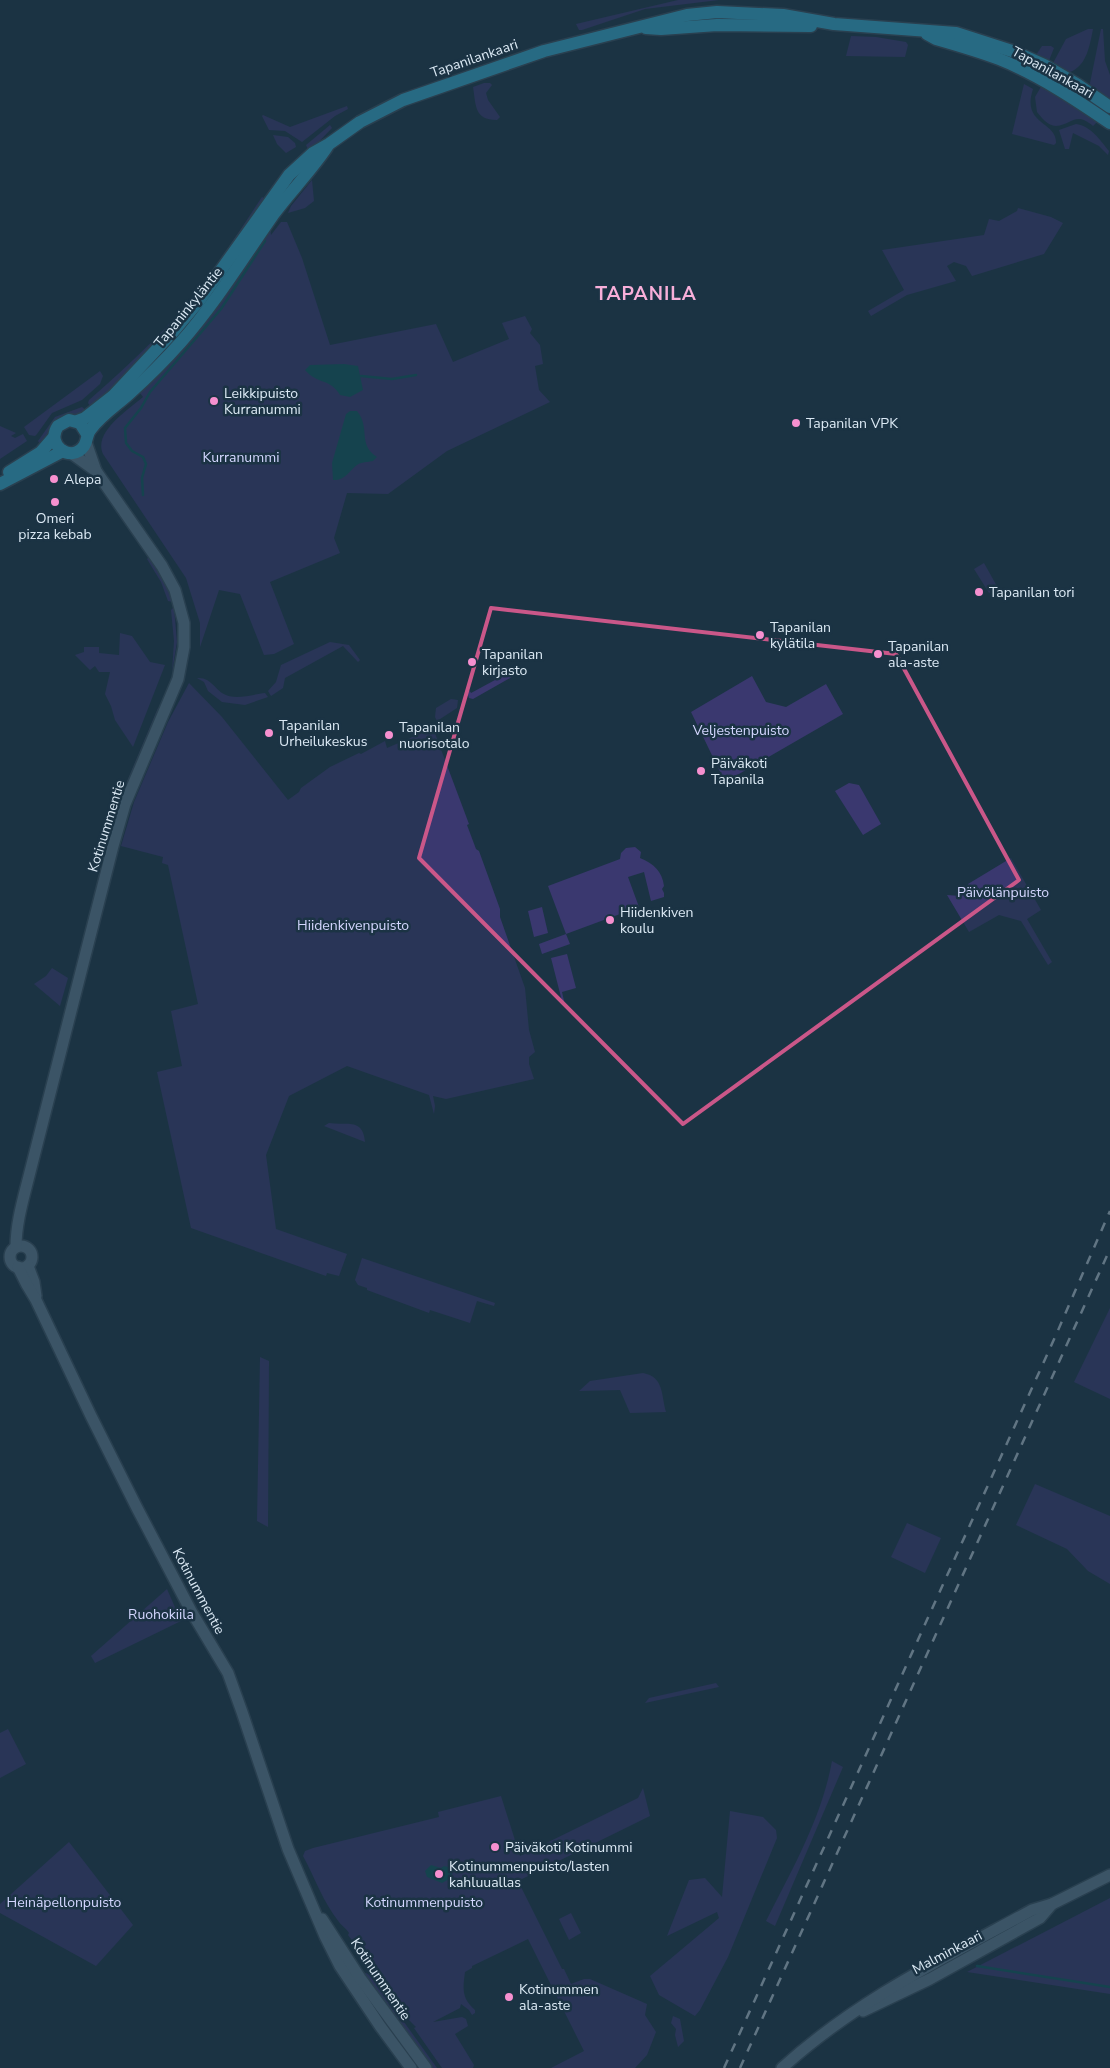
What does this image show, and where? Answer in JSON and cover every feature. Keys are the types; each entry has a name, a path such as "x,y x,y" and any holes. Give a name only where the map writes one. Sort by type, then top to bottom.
{"main road":[{"name":"Tapanilankaari","path":"293,180 319,159 329,144 379,111 415,95 544,50 640,27 661,29 717,25 800,26 834,24 956,33 1015,52 1078,85 1110,107"},
{"name":"Tapanilankaari","path":"923,32 936,39 1000,59 1072,97 1110,123"},
{"name":"Tapaninkyläntie","path":"77,421 93,412 112,396 173,332 293,180"},
{"name":"Tapaninkyläntie","path":"86,438 99,420 130,393 181,341 234,274 293,180"},
{"path":"0,479 41,452 54,437 56,429 61,423 69,420 77,421 85,428 86,438 78,451 67,452 0,484"},
{"path":"54,437 56,444 67,452"},
{"name":"Kotinummentie","path":"20,1247 21,1213 29,1176 115,838 125,804 178,679 184,647 182,614 169,578 96,471 86,438"},
{"name":"Kotinummentie","path":"67,452 96,471"},
{"path":"20,1247 29,1249 32,1256 30,1263 23,1266 12,1263 10,1257 20,1247"},
{"name":"Kotinummentie","path":"23,1266 36,1300 137,1508 192,1611 228,1673 279,1826 340,1966 380,2026 412,2068"},
{"name":"Malminkaari","path":"782,2068 802,2050 861,2006 900,1981 1032,1910 1052,1904 1110,1875"},
{"name":"Kotinummentie","path":"312,1905 332,1932 360,1978 426,2068"}],"highlighted area":[{"path":"491,608 896,654 1019,880 683,1124 419,858"}],"green space":[{"path":"678,0 719,0 645,9 582,30 579,30 576,24"},
{"path":"1088,29 1093,29 1091,41 1084,60 1076,69 1070,72 1052,65 1066,39"},
{"path":"1101,29 1103,29 1105,61 1110,75 1110,103 1091,87 1090,83"},
{"path":"851,36 876,37 906,42 908,45 905,57 846,56"},
{"path":"1042,46 1054,48 1048,63 1036,55"},
{"path":"484,83 492,85 486,93 488,100 500,117 497,120 484,117 480,114 476,105 473,87"},
{"path":"1024,84 1033,89 1032,110 1035,116 1055,136 1056,143 1054,145 1012,134"},
{"path":"1042,85 1071,102 1097,122 1093,126 1078,119 1056,126 1048,123 1037,112 1035,97"},
{"path":"347,106 348,109 335,116 302,142 285,131 269,130 262,116 290,127"},
{"path":"1076,124 1095,134 1109,151 1108,155 1099,146 1073,133 1069,149 1065,149 1059,130"},
{"path":"330,125 332,128 309,152 306,145"},
{"path":"273,135 288,137 295,143 296,147 286,153 277,144"},
{"path":"312,180 314,201 305,208 288,213 291,206"},
{"path":"262,197 267,200 174,327 93,410 88,403 89,400 140,353 187,304 217,265"},
{"path":"1018,208 1051,217 1063,223 1044,254 972,276 966,266 954,262 947,266 956,281 907,295 871,316 868,311 904,290 882,250 984,235 989,219 999,221 1017,211"},
{"name":"Kurranummi","path":"281,222 287,222 302,258 330,345 436,324 453,362 509,339 502,323 525,316 532,329 530,333 540,345 543,364 535,366 539,390 550,402 447,451 388,494 347,493 334,538 340,553 270,582 294,644 274,654 264,655 240,594 219,590 200,647 200,623 186,578 103,454 101,446 107,430 121,415 143,397 140,393 179,350 270,226 271,235"},
{"path":"100,371 103,376 100,384 82,400 52,413 35,436 29,435 24,427"},
{"path":"82,407 89,413 50,431 42,447 38,441 55,417"},
{"path":"0,426 16,433 11,436 15,438 23,434 27,441 0,459"},
{"path":"149,557 167,587 173,602 168,601 161,582 147,559"},
{"path":"984,563 998,588 989,593 974,569"},
{"path":"174,607 177,642 172,672 174,641 171,610"},
{"path":"120,633 132,636 150,662 165,665 133,747 115,720 105,694 110,672 99,672 95,666 90,670 75,655 84,652 84,647 99,647 99,653 119,655"},
{"path":"330,642 349,645 360,660 358,662 343,646 285,678 283,688 271,696 268,691 276,682 281,665"},
{"path":"506,666 509,672 513,670 519,673 473,699 469,698 467,691 469,690 471,693 495,680 492,674"},
{"name":"Veljestenpuisto","path":"752,676 766,702 786,707 826,684 843,714 725,782 691,712"},
{"path":"197,678 210,682 226,695 240,697 265,693 268,697 245,705 222,702 208,691 204,682"},
{"name":"Hiidenkivenpuisto","path":"189,683 222,717 288,800 330,767 385,741 387,748 433,728 469,824 467,825 476,849 479,851 500,909 500,917 525,988 529,1030 535,1052 529,1057 529,1064 534,1079 446,1099 433,1096 434,1114 429,1095 347,1066 289,1096 266,1155 276,1229 347,1254 339,1276 327,1273 326,1276 191,1228 157,1072 182,1066 171,1011 198,1004 168,865 162,863 163,857 121,846 134,802 168,722"},
{"path":"451,699 458,700 457,708 437,721 435,717 436,708"},
{"path":"158,708 160,708 123,797 121,796"},
{"path":"849,783 859,785 881,824 863,835 835,791"},
{"path":"635,847 641,852 640,858 659,872 664,886 662,889 664,897 651,901 644,872 628,877 639,907 566,934 548,886 620,859 621,853 626,848"},
{"name":"Päivölänpuisto","path":"1011,858 1041,910 1027,919 1052,962 1048,965 1021,921 999,915 969,932 947,895 960,896 967,892 968,884"},
{"path":"542,907 548,933 534,937 528,911"},
{"path":"566,934 570,944 542,954 539,944"},
{"path":"567,954 576,988 562,992 565,1005 563,1005 551,958"},
{"path":"52,968 68,978 60,1006 34,984 46,976"},
{"path":"329,1123 353,1124 357,1126 364,1134 365,1142 324,1126"},
{"path":"362,1258 495,1303 494,1306 477,1301 470,1323 430,1310 429,1313 358,1285 355,1280"},
{"path":"1110,1308 1110,1399 1074,1382"},
{"path":"260,1357 269,1361 268,1527 257,1521"},
{"path":"643,1373 655,1378 658,1382 666,1412 630,1413 620,1390 579,1391 590,1381"},
{"path":"1035,1484 1110,1516 1110,1584 1088,1571 1067,1549 1016,1525"},
{"path":"907,1523 941,1538 925,1573 891,1557"},
{"name":"Ruohokiila","path":"167,1589 181,1621 95,1663 91,1656"},
{"path":"716,1683 719,1687 645,1703 649,1698"},
{"path":"8,1729 26,1764 0,1778 0,1733"},
{"path":"832,1761 843,1767 775,1926 766,1921 814,1823"},
{"name":"Kotinummenpuisto","path":"643,1788 650,1816 518,1881 571,1984 584,1979 590,1979 647,2004 645,2015 656,2032 647,2055 635,2068 551,2068 584,2051 528,1939 472,1966 472,1968 465,1972 464,1993 475,2013 472,2015 461,2004 460,2008 433,2022 462,2017 466,2019 468,2026 455,2034 474,2065 473,2068 442,2068 414,2028 416,2027 406,2017 374,1972 374,1969 348,1935 348,1931 333,1914 303,1856 305,1851 313,1848 439,1817 438,1812 501,1796 520,1856 638,1798"},
{"path":"730,1811 763,1817 776,1830 777,1838 728,1957 695,2016 659,1995 650,1976 719,1918 717,1912 667,1936 689,1880 705,1878 722,1897"},
{"name":"Heinäpellonpuisto","path":"69,1842 133,1925 96,1966 0,1913 0,1904"},
{"path":"1110,1898 1110,1994 967,1972"},
{"path":"571,1913 581,1933 569,1940 559,1919"},
{"path":"366,1973 371,1976 437,2068 430,2068 362,1975"},
{"path":"673,2016 680,2019 684,2041 678,2047 675,2035 676,2029 671,2023"}],"shaded area":[{"path":"344,364 358,366 363,390 350,397 340,395 332,386 315,378 305,370 310,365"},
{"path":"350,411 357,411 361,417 367,447 377,457 373,461 354,467 341,479 333,480 332,463 346,414"},
{"name":"Kotinummenpuisto/lasten kahluuallas","path":"431,1865 441,1868 444,1866 448,1867 452,1873 451,1878 442,1883 427,1877 425,1871"}],"waterway":[{"path":"143,495 142,478 146,464 143,457 132,451 126,443 125,428 141,408 150,392 221,309 265,241"},
{"path":"361,376 392,379 416,375"},
{"path":"977,1966 1110,1987"}],"railway":[{"path":"724,2068 1056,1335 1110,1211"},
{"path":"740,2068 1110,1249"}],"place":[{"name":"Leikkipuisto Kurranummi","path":"214,401"},
{"name":"Tapanilan VPK","path":"796,423"},
{"name":"Alepa","path":"54,479"},
{"name":"Omeri pizza kebab","path":"55,502"},
{"name":"Tapanilan tori","path":"979,592"},
{"name":"Tapanilan kylätila","path":"760,635"},
{"name":"Tapanilan ala-aste","path":"878,654"},
{"name":"Tapanilan kirjasto","path":"472,662"},
{"name":"Tapanilan Urheilukeskus","path":"269,733"},
{"name":"Tapanilan nuorisotalo","path":"389,735"},
{"name":"Päiväkoti Tapanila","path":"701,771"},
{"name":"Hiidenkiven koulu","path":"610,920"},
{"name":"Päiväkoti Kotinummi","path":"495,1847"},
{"name":"Kotinummenpuisto/lasten kahluuallas","path":"439,1874"},
{"name":"Kotinummen ala-aste","path":"509,1997"}],"district":[{"name":"TAPANILA","path":"646,293"}]}
